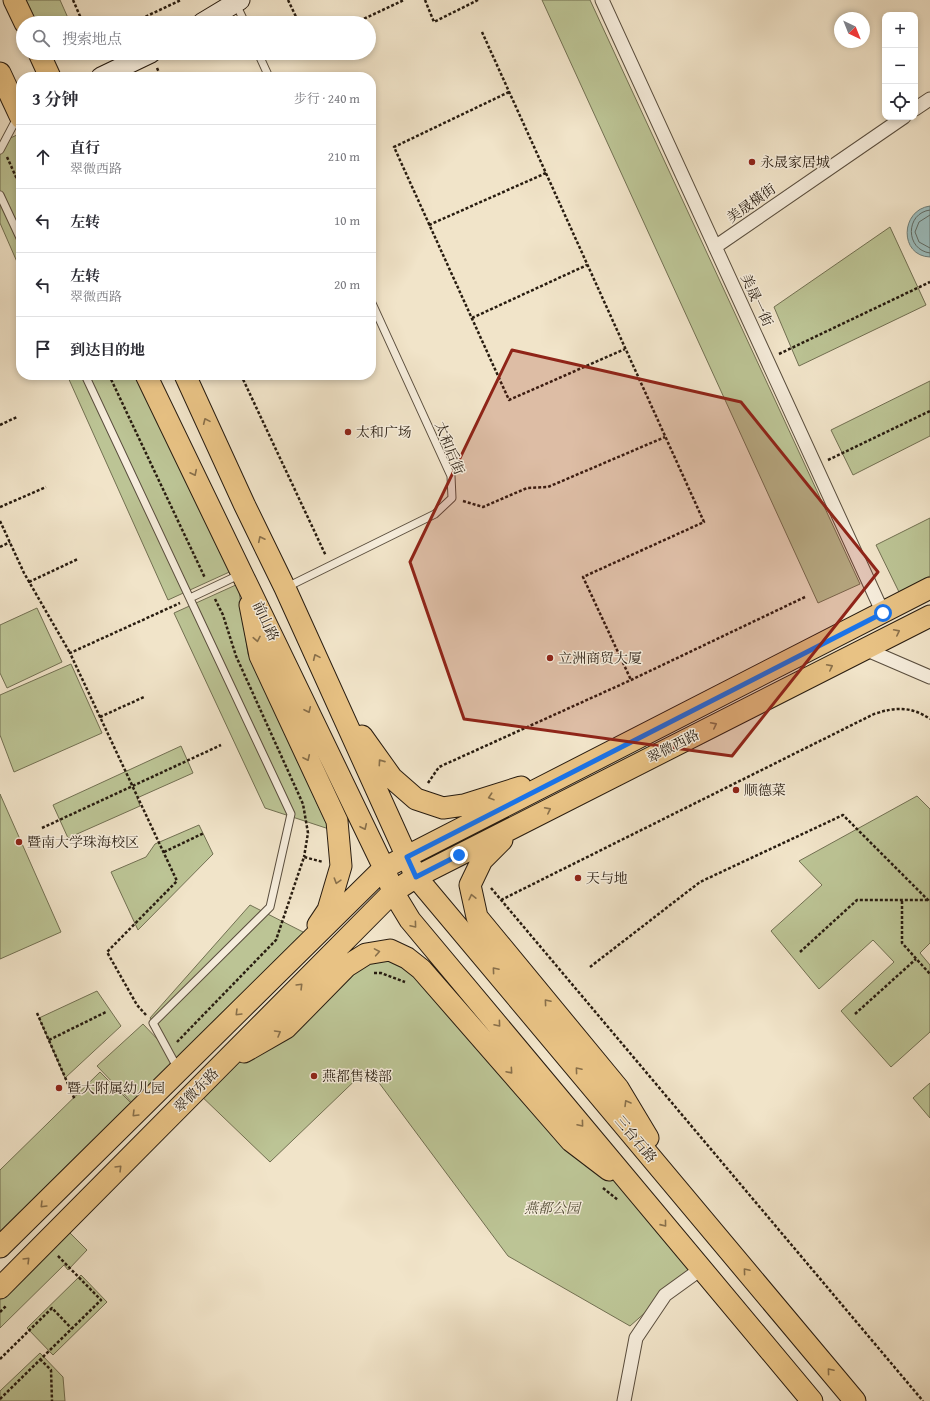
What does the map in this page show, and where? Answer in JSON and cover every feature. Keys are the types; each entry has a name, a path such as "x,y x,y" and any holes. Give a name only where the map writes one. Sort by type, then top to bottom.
{"main road":[{"path":"14,0 22,16"},
{"path":"42,60 48,72"},
{"path":"0,74 16,108"},
{"name":"前山路","path":"148,380 243,573 384,868 393,892"},
{"path":"187,380 245,506 285,588 407,857"},
{"path":"243,573 260,656 337,821 341,866 328,910 306,946"},
{"name":"翠微西路","path":"384,868 930,588"},
{"name":"翠微西路","path":"416,877 930,616"},
{"path":"332,693 392,778 416,799 443,808 464,805 582,767"},
{"path":"514,828 482,860 470,886 477,917 618,1088 684,1197"},
{"name":"三台石路","path":"407,857 416,877 855,1401"},
{"name":"翠微东路","path":"0,1247 384,868"},
{"name":"翠微东路","path":"5,1295 220,1066 393,892 416,877"},
{"path":"393,892 410,920 639,1192 701,1269 812,1401"},
{"path":"220,1066 286,1028 347,966 366,954 390,950 407,958 421,969 571,1142 639,1192"}],"street":[{"name":"美晟一街","path":"602,0 883,613"},
{"path":"213,16 237,1"},
{"path":"111,72 136,60"},
{"path":"918,107 930,99"},
{"name":"美晟橫街","path":"715,247 900,120"},
{"path":"865,649 930,677"},
{"path":"624,1401 636,1338 665,1295 701,1269"}],"lane":[{"path":"237,1 242,16"},
{"path":"261,60 267,72"},
{"path":"1,149 16,123"},
{"path":"0,195 16,229"},
{"name":"太和后街","path":"285,588 435,514 452,498 450,476 376,312"},
{"path":"87,380 291,814 270,907 153,1023 179,1071"},
{"path":"190,598 243,573"}],"path":[{"path":"73,0 81,16"},
{"path":"147,16 181,0"},
{"path":"288,0 296,16"},
{"path":"370,16 404,0"},
{"path":"425,0 434,22 478,0"},
{"path":"482,32 704,522 584,577 631,680"},
{"path":"509,92 394,147 429,225 509,400 626,349"},
{"path":"1,149 16,178"},
{"path":"429,225 546,173"},
{"path":"472,318 587,265"},
{"path":"767,360 930,282"},
{"path":"111,380 223,615 236,656 303,804 308,833 304,857 276,940 168,1051"},
{"path":"243,380 331,566"},
{"path":"816,466 930,411"},
{"path":"0,425 17,417"},
{"path":"452,498 483,507 528,488 548,487 665,436"},
{"path":"0,507 46,487"},
{"path":"0,521 29,582 70,653 177,881 107,952 137,1005 153,1023"},
{"path":"0,547 10,542"},
{"path":"29,582 78,559"},
{"path":"416,799 439,767 631,680 805,597"},
{"path":"70,653 190,598"},
{"path":"100,717 144,697"},
{"path":"501,900 874,714 889,709 906,708 920,712 930,719"},
{"path":"42,828 221,745"},
{"path":"590,968 700,882 843,814 929,900"},
{"path":"164,852 204,833"},
{"path":"304,857 341,866"},
{"path":"470,886 490,886 924,1401"},
{"path":"800,952 857,900 929,900"},
{"path":"902,901 902,943 930,974"},
{"path":"855,1014 916,959"},
{"path":"367,974 380,973 407,983"},
{"path":"49,1040 106,1012"},
{"path":"37,1013 75,1100"},
{"path":"602,1187 619,1201"},
{"path":"52,1260 62,1250"},
{"path":"0,1399 101,1300 57,1255"},
{"path":"0,1312 5,1295"},
{"path":"0,1359 52,1308 72,1329"},
{"path":"40,1359 51,1370 52,1401"}],"highlighted area":[{"path":"512,350 741,402 878,572 732,756 464,719 410,562"}],"green space":[{"path":"26,0 60,0 67,16 34,16"},
{"path":"542,0 590,0 860,584 818,603"},
{"path":"16,135 16,260 0,223 0,143"},
{"path":"890,227 926,305 799,366 774,307"},
{"path":"69,380 143,380 236,569 168,600"},
{"path":"930,381 930,436 853,475 831,430"},
{"path":"930,518 930,576 899,592 876,545"},
{"path":"238,584 248,654 329,829 265,808 174,613"},
{"path":"37,608 62,662 7,688 0,673 0,625"},
{"path":"71,664 102,733 14,772 0,735 0,695"},
{"path":"181,746 193,773 137,798 140,806 68,838 53,805"},
{"name":"暨南大学珠海校区","path":"0,794 61,932 0,959"},
{"path":"917,796 930,809 930,943 920,953 930,965 930,1032 891,1067 841,1011 894,962 873,940 819,989 771,931 822,885 799,861"},
{"path":"199,825 213,854 138,930 111,872 146,857 155,844"},
{"path":"250,905 307,934 139,1110 97,1066 143,1024 179,1062 150,1018"},
{"name":"燕都公园","path":"390,950 639,1193 701,1269 665,1295 630,1326 508,1256 368,1068 270,1162 196,1091 347,966"},
{"path":"97,991 121,1026 65,1078 39,1018"},
{"path":"100,1072 132,1104 0,1235 0,1170"},
{"path":"930,1083 930,1118 913,1098"},
{"path":"65,1228 87,1250 68,1270 64,1265 0,1328 0,1293"},
{"path":"81,1275 107,1302 53,1355 27,1328"},
{"path":"40,1353 63,1377 65,1401 0,1401 0,1391"}],"water":[{"path":"930,206 930,257 920,255 913,249 908,241 907,233 913,216 920,209"}],"place":[{"name":"永晟家居城","path":"752,162"},
{"name":"太和广场","path":"348,432"},
{"name":"立洲商贸大厦","path":"550,658"},
{"name":"顺德菜","path":"736,790"},
{"name":"暨南大学珠海校区","path":"19,842"},
{"name":"天与地","path":"578,878"},
{"name":"燕都售楼部","path":"314,1076"},
{"name":"暨大附属幼儿园","path":"59,1088"}],"route":[{"path":"459,855 416,877 407,857 883,613"}]}
